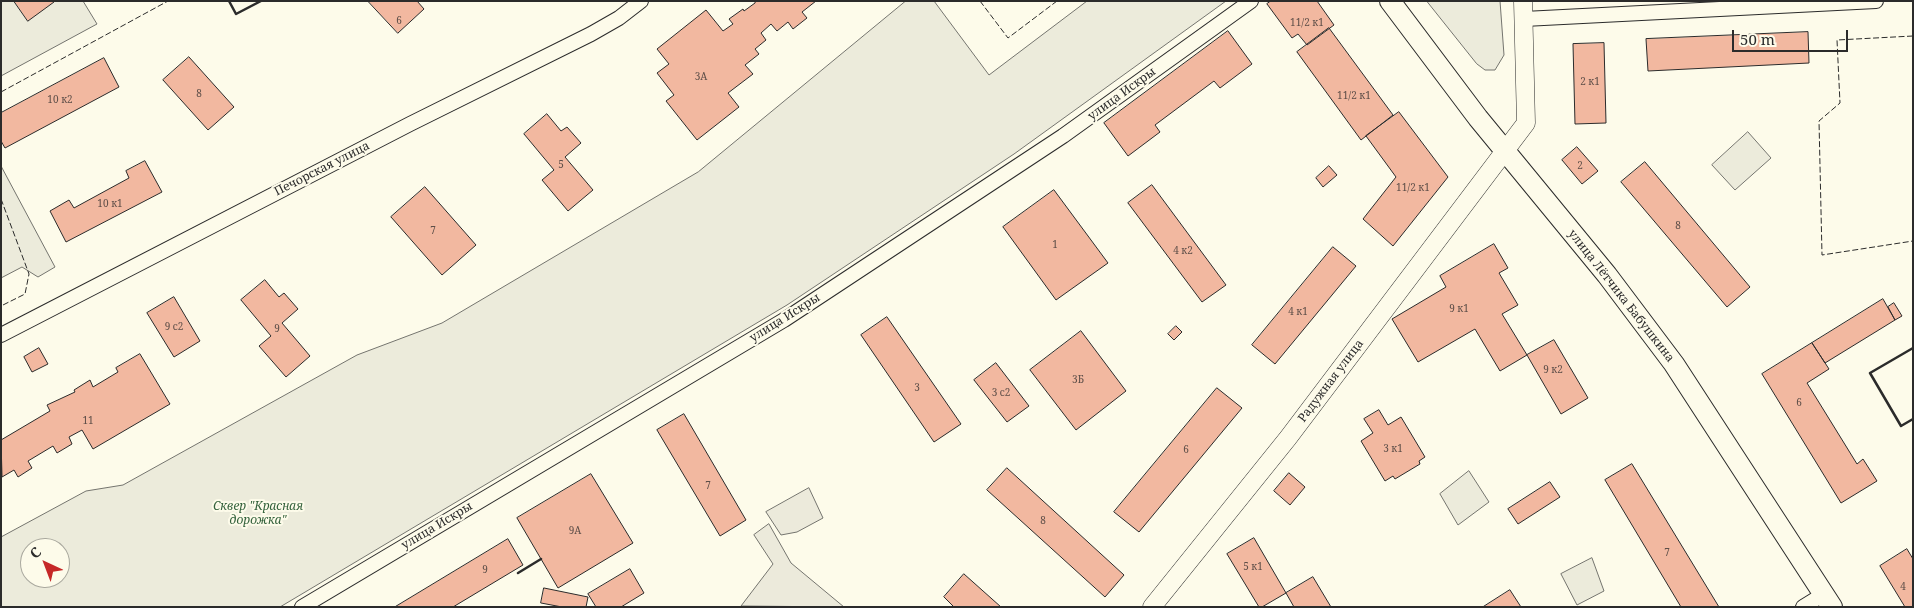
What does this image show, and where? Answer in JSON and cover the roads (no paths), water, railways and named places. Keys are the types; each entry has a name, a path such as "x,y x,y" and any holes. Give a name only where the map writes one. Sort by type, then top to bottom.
{"main road":[{"name":"улица Лётчика Бабушкина","path":"1390,1 1505,152 1607,275 1674,364 1828,600"}],"street":[{"name":"Печорская улица","path":"1,335 410,124 591,34 619,18 641,1"},
{"name":"улица Искры","path":"302,607 784,320 1063,136 1251,1"},
{"name":"Радужная улица","path":"1152,607 1288,438 1526,123 1523,1"},
{"path":"1524,19 1876,1"},
{"path":"1803,607 1828,600"}],"park label":[{"name":"Сквер \"Красная дорожка\"","path":"258,514"}]}
